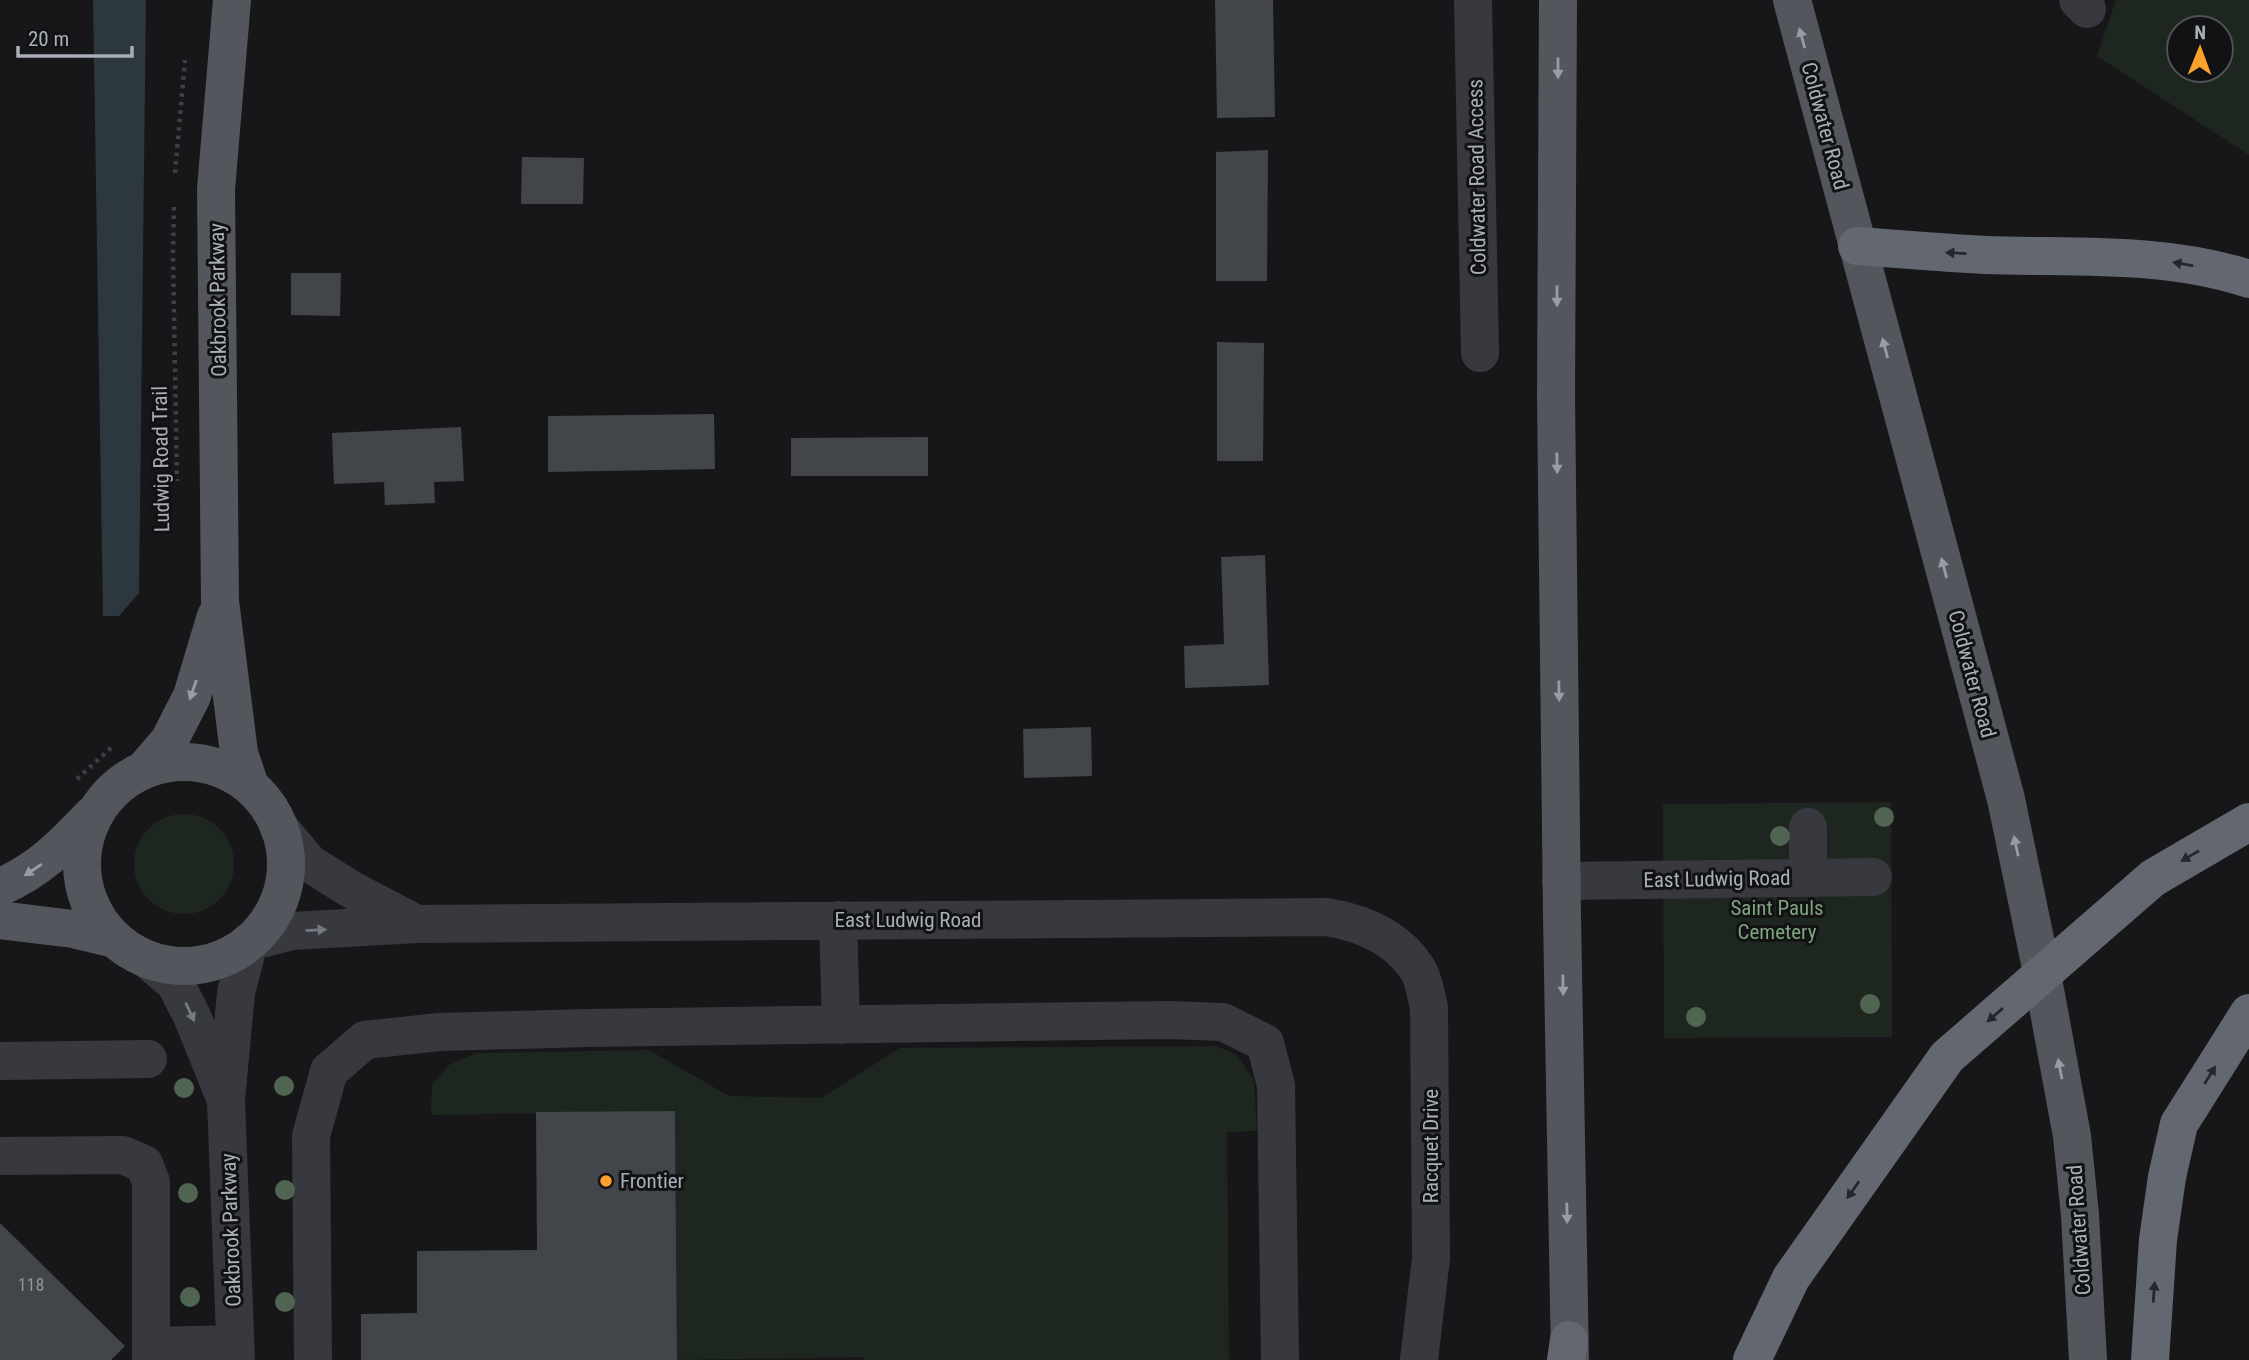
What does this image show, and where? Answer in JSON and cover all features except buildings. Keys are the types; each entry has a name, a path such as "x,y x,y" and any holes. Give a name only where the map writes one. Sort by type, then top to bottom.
{"highway":[{"path":"1857,246 1984,255 2161,260 2249,279"},
{"path":"1752,1360 1791,1278 1947,1056 2153,878 2249,822"},
{"path":"2150,1360 2158,1240 2167,1177 2179,1124 2249,1013"}],"main road":[{"name":"Oakbrook Parkway","path":"232,0 216,189 220,601 239,753 250,786"},
{"path":"1558,0 1556,395 1568,1353"},
{"name":"Coldwater Road","path":"1792,0 2006,799 2072,1136 2080,1215 2088,1360"},
{"name":"Oakbrook Parkway","path":"144,770 169,741 192,696 220,601"},
{"path":"0,887 18,880 55,854 83,800 117,787 144,770 169,764 195,763 221,769 250,786 264,801 278,826 286,851 285,878 278,904 267,925 249,942 225,958 196,965 167,965 130,951 96,918 85,892 82,864 85,836 83,800"},
{"path":"0,920 73,929 115,939"}],"street":[{"name":"Coldwater Road Access","path":"1473,0 1480,353"},
{"name":"East Ludwig Road","path":"278,826 309,863 352,890 417,924"},
{"path":"1808,827 1808,878"},
{"name":"East Ludwig Road","path":"1561,881 1873,877"},
{"name":"East Ludwig Road","path":"249,942 292,931 417,924 1327,917 1355,922 1394,942"},
{"path":"838,920 841,1025"},
{"name":"Oakbrook Parkway","path":"236,1352 226,1100 236,993 249,942"},
{"name":"Racquet Drive","path":"1394,942 1419,972 1429,1007 1431,1258 1419,1360"},
{"name":"Oakbrook Parkway","path":"148,960 175,983 192,1016 226,1100"},
{"path":"313,1360 311,1136 328,1071 365,1040 466,1031 1169,1020 1223,1022 1265,1043 1276,1085 1280,1360"},
{"path":"0,1061 148,1059"},
{"path":"0,1156 123,1155 144,1164 151,1182 151,1353 236,1352"}],"path":[{"path":"175,176 185,55"},
{"name":"Ludwig Road Trail","path":"174,203 177,485"},
{"path":"83,800 84,771 114,745"}],"green space":[{"path":"2116,0 2249,0 2249,155 2097,56"},
{"name":"Saint Pauls Cemetery","path":"1891,802 1892,1037 1664,1038 1663,804"},
{"path":"184,814 203,818 219,829 230,845 234,864 230,883 219,899 203,910 184,914 165,910 149,899 138,883 134,864 138,845 149,829 165,818"},
{"path":"1217,1046 1237,1055 1254,1081 1257,1131 1227,1132 1229,1360 864,1360 863,1357 677,1360 675,1111 431,1115 432,1084 449,1065 476,1053 649,1050 729,1096 821,1098 900,1048"}],"shaded area":[{"path":"93,0 146,0 139,593 119,616 103,616"}],"place":[{"name":"Frontier","path":"606,1181"}]}
